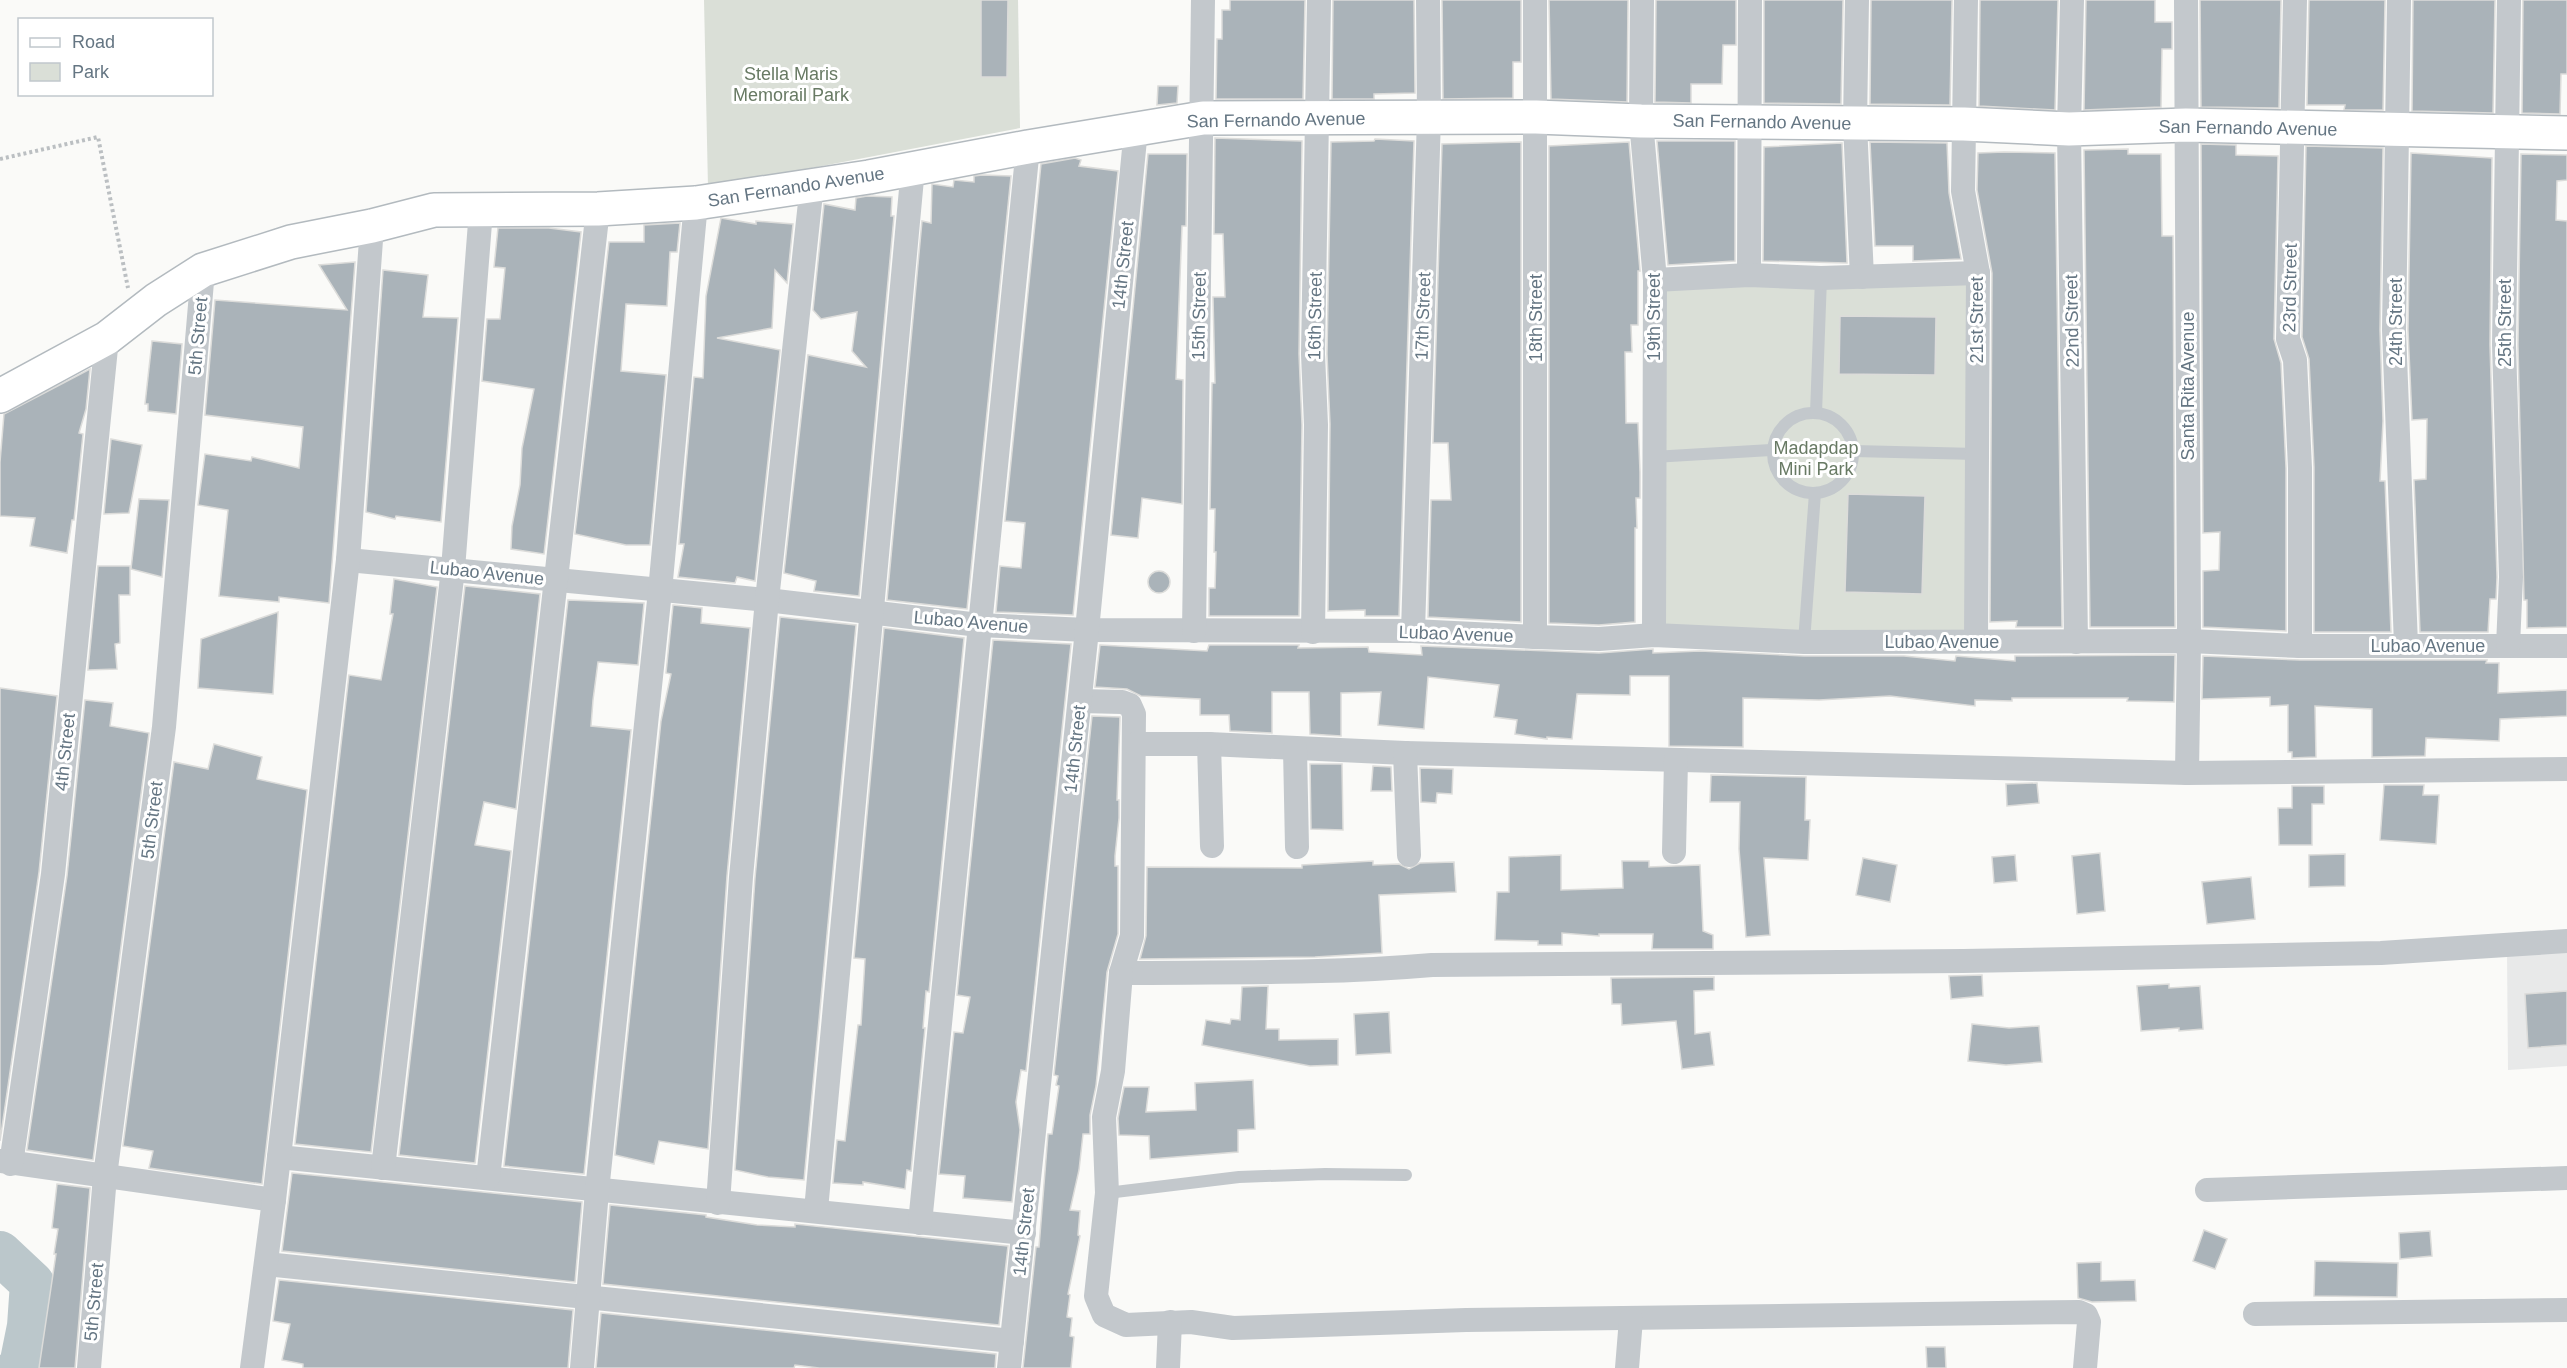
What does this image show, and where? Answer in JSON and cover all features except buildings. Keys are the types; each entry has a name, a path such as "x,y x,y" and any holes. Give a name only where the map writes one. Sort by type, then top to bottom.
{"main road":[{"name":"San Fernando Avenue","path":"0,396 107,338 156,300 203,270 291,242 372,226 434,210 598,209 696,203 869,177 1028,147 1203,118 1536,117 1641,121 1748,120 1855,124 1964,124 2069,129 2186,126 2567,133"}],"street":[{"name":"15th Street","path":"1194,632 1203,0"},
{"name":"16th Street","path":"1313,632 1316,425 1313,354 1319,118 1319,0"},
{"name":"17th Street","path":"1413,631 1429,117 1428,0"},
{"name":"18th Street","path":"1535,0 1535,637"},
{"name":"19th Street","path":"1642,0 1641,121 1655,280 1654,635"},
{"path":"1749,275 1750,0"},
{"path":"1857,0 1855,124 1862,277"},
{"name":"21st Street","path":"1966,0 1963,191 1978,273 1976,641"},
{"name":"22nd Street","path":"2072,0 2069,129 2076,642"},
{"name":"Santa Rita Avenue","path":"2186,0 2189,641 2187,773"},
{"name":"23rd Street","path":"2295,0 2288,339 2295,360 2300,468 2301,646"},
{"name":"24th Street","path":"2399,0 2399,130 2394,330 2406,645"},
{"name":"25th Street","path":"2508,646 2511,577 2504,345 2509,0"},
{"name":"14th Street","path":"1009,1368 1080,701 1137,129"},
{"path":"920,1223 1028,147"},
{"path":"816,1210 913,168"},
{"path":"718,1203 741,877 767,600 812,184"},
{"path":"582,1368 597,1191 660,591 696,203"},
{"path":"488,1178 598,209"},
{"path":"383,1168 453,570 481,210"},
{"path":"252,1368 274,1200 348,560 372,226"},
{"name":"5th Street","path":"88,1368 105,1176 164,727 203,270"},
{"path":"1655,280 1749,275 1821,278 1978,273"},
{"name":"4th Street","path":"5,1162 53,874 107,338"},
{"name":"Lubao Avenue","path":"348,560 767,600 979,625 1087,630 1413,631 1599,639 1654,635 1804,642 2189,641 2301,646 2567,646"},
{"path":"1080,701 1122,702 1130,705 1134,714 1131,936 1121,974 1113,1071 1104,1117 1107,1192 1096,1296 1104,1315 1126,1325 1191,1322 1233,1328 1477,1320 2079,1312 2086,1315 2089,1322 2085,1368"},
{"path":"1135,744 1209,744 1405,753 2187,773 2567,770"},
{"path":"1209,744 1212,846"},
{"path":"1295,749 1297,846"},
{"path":"1405,753 1409,855"},
{"path":"1674,852 1676,760"},
{"path":"1121,974 1376,970 1432,965 1952,962 2369,954 2567,941"},
{"path":"279,1157 1024,1233"},
{"path":"5,1162 274,1200"},
{"path":"2207,1190 2567,1178"},
{"path":"266,1264 1012,1341"},
{"path":"2255,1314 2567,1310"},
{"path":"1627,1368 1631,1319"},
{"path":"1168,1368 1170,1323"}],"lane":[{"path":"1816,412 1821,278"},
{"path":"1816,412 1834,417 1846,428 1854,451 1852,468 1839,485 1815,493 1799,491 1785,482 1775,470 1771,450 1778,430 1787,422 1796,415 1816,412"},
{"path":"1653,457 1771,450"},
{"path":"1854,451 1977,454"},
{"path":"1804,642 1815,493"},
{"path":"1107,1192 1239,1177 1325,1174 1407,1175"}],"path":[{"path":"0,159 98,137 134,318"}],"shaded area":[{"path":"2567,948 2567,1066 2508,1070 2507,952"}],"green space":[{"name":"Stella Maris Memorail Park","path":"704,0 1018,0 1020,128 708,188"},
{"name":"Madapdap Mini Park","path":"1978,273 1976,641 1654,635 1655,280"}],"waterway":[{"path":"0,1253 32,1283 29,1326 21,1366 18,1368"}]}
